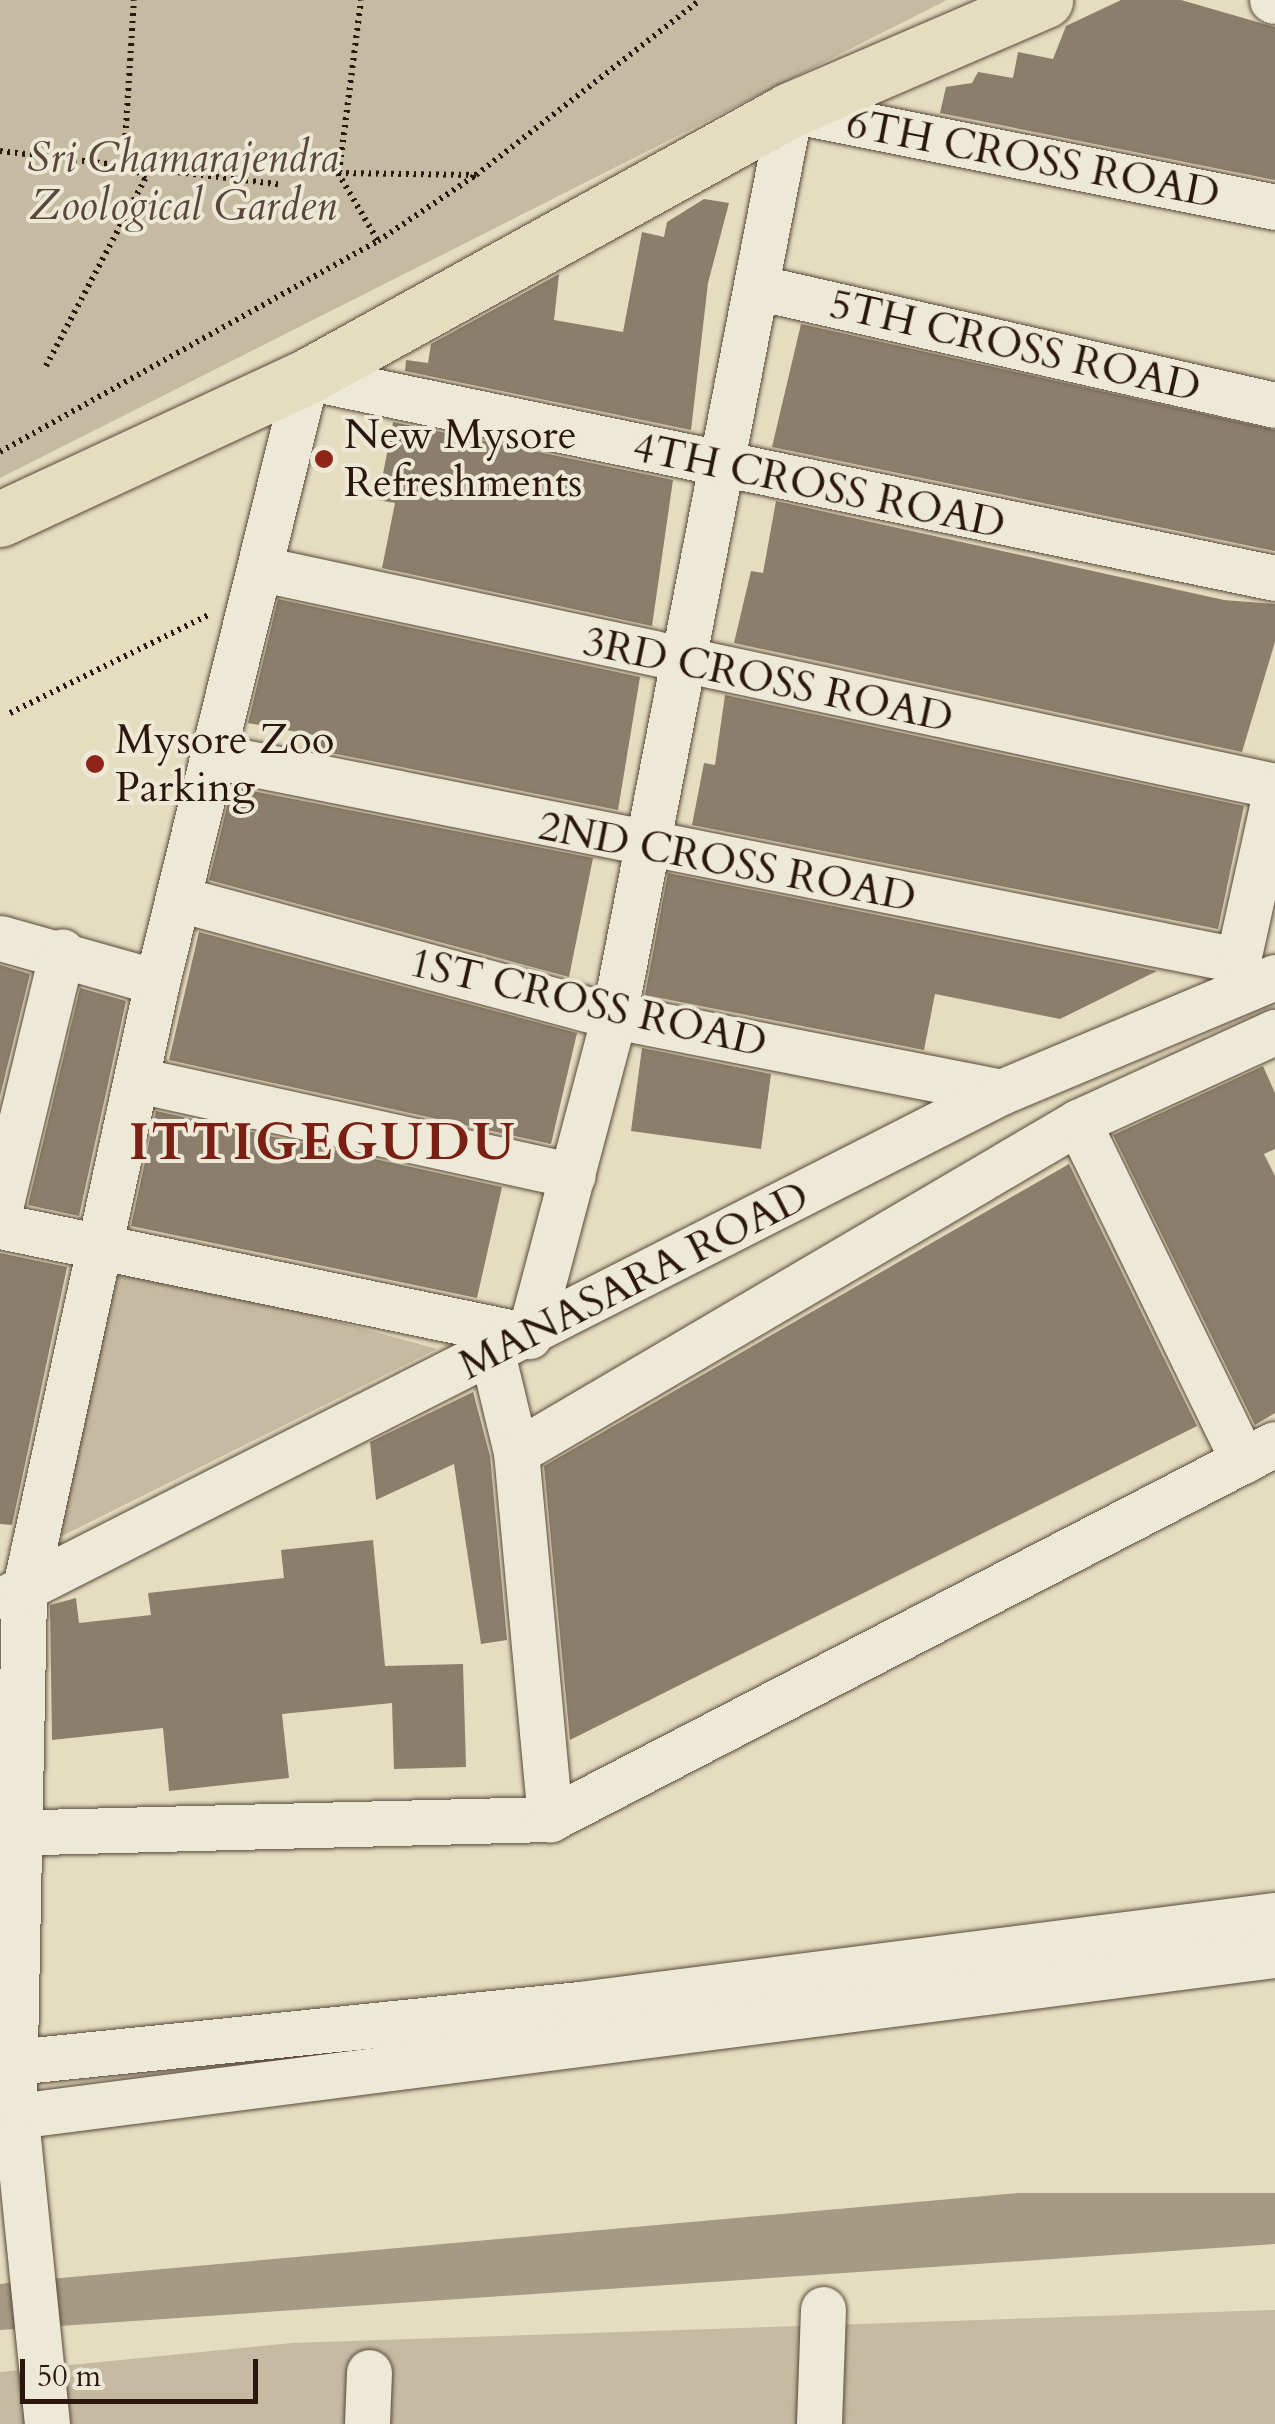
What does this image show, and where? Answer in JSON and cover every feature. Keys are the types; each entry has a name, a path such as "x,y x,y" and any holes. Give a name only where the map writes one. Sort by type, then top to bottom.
{"main road":[{"path":"0,520 306,377 790,110 1045,0"}],"street":[{"name":"6TH CROSS ROAD","path":"790,110 1275,207"},
{"path":"550,1818 516,1452 511,1344 573,1176 614,1016 790,110"},
{"name":"5TH CROSS ROAD","path":"756,287 1275,405"},
{"path":"47,2424 11,2095 14,1883 7,1833 12,1595 138,1080 157,982 218,757 306,377"},
{"name":"4TH CROSS ROAD","path":"306,377 721,467 1275,578"},
{"name":"3RD CROSS ROAD","path":"257,590 684,664 1275,790"},
{"name":"2ND CROSS ROAD","path":"218,757 1252,976"},
{"path":"516,1452 1078,1122 1272,1040 1252,976 1275,790"},
{"name":"1ST CROSS ROAD","path":"179,899 614,1016 1000,1092"},
{"path":"0,938 62,951 157,982"},
{"path":"0,1208 62,951"},
{"name":"MANASARA ROAD","path":"12,1595 1000,1092 1252,976"},
{"path":"138,1080 573,1176"},
{"path":"7,1833 550,1818 1259,1452 1078,1122"},
{"path":"0,1226 511,1344"},
{"path":"11,2095 318,2078 983,1972 1275,1915"},
{"path":"11,2095 314,2031 983,1972 1275,1954"},
{"path":"314,2031 318,2078"},
{"path":"819,2424 822,2309"},
{"path":"367,2424 368,2372"}],"path":[{"path":"46,366 144,179 124,158 134,0"},
{"path":"361,0 338,173 378,242"},
{"path":"0,452 378,242 476,176 700,0"},
{"path":"0,150 278,184"},
{"path":"338,173 476,176"},
{"path":"10,713 257,590"}],"green space":[{"name":"Sri Chamarajendra Zoological Garden","path":"0,0 947,0 0,478"},
{"path":"110,1259 437,1349 48,1543"},
{"path":"1275,2310 1275,2424 0,2424 0,2372 292,2343"}],"shaded area":[{"path":"1019,2193 1275,2193 1275,2244 0,2330 0,2284"}],"building":[{"path":"1121,0 1181,0 1275,27 1275,180 940,113 946,87 972,83 978,72 1013,78 1018,52 1053,59 1066,26"},
{"path":"704,199 729,203 708,283 691,430 405,371 406,360 428,363 431,344 559,274 554,320 623,332 642,232 664,237 667,222"},
{"path":"801,324 1275,430 1275,551 772,447"},
{"path":"393,422 673,480 652,626 382,568 395,503 378,500"},
{"path":"776,501 1224,600 1275,604 1275,642 1242,752 734,643 751,571 763,573"},
{"path":"278,599 640,677 618,810 316,750 319,736 248,723"},
{"path":"725,695 1244,806 1218,929 692,825 704,763 715,765"},
{"path":"232,787 593,858 569,977 209,880"},
{"path":"668,873 1157,971 1060,1019 935,994 924,1050 645,995"},
{"path":"199,932 577,1033 551,1144 169,1060"},
{"path":"0,965 30,974 0,1096"},
{"path":"80,988 126,1001 79,1216 28,1205"},
{"path":"642,1048 771,1074 761,1149 631,1131"},
{"path":"1263,1066 1275,1093 1275,1149 1264,1154 1275,1176 1275,1413 1255,1425 1113,1135"},
{"path":"156,1111 502,1187 477,1298 131,1226"},
{"path":"1069,1164 1197,1426 570,1740 544,1466"},
{"path":"0,1253 67,1267 12,1525 0,1524"},
{"path":"473,1392 490,1456 507,1640 481,1644 454,1464 376,1500 370,1442"},
{"path":"373,1540 385,1666 463,1664 466,1767 394,1769 392,1703 282,1714 289,1778 169,1791 163,1728 52,1740 50,1605 76,1598 79,1623 151,1615 148,1593 284,1578 281,1550"}],"place":[{"name":"New Mysore Refreshments","path":"324,459"},
{"name":"Mysore Zoo Parking","path":"95,764"}],"district":[{"name":"ITTIGEGUDU","path":"323,1144"}]}
